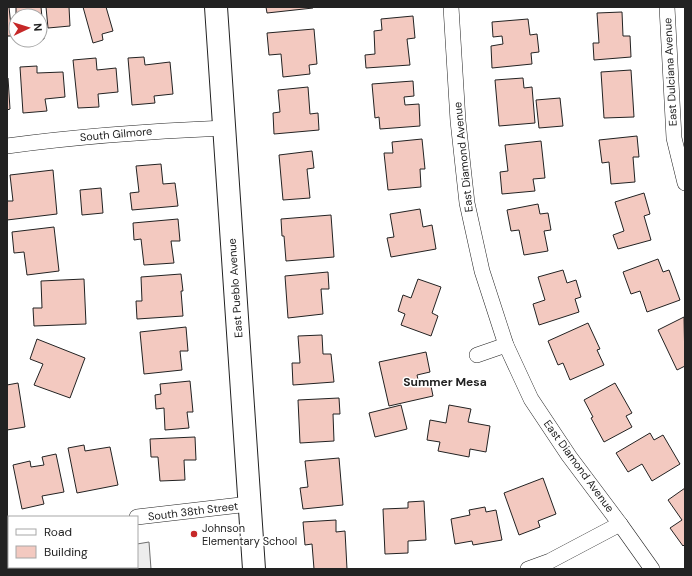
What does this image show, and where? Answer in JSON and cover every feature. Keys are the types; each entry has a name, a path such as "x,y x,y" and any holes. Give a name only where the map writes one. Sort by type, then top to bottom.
{"street":[{"name":"East Pueblo Avenue","path":"216,7 254,569"},
{"name":"East Diamond Avenue","path":"451,7 458,121 467,203 482,271 506,345 532,398 569,456 652,569"},
{"name":"East Dulciana Avenue","path":"667,7 674,138 685,183"},
{"name":"South Gilmore","path":"7,146 57,139 150,131 225,128"},
{"path":"477,355 506,345"},
{"name":"South 38th Street","path":"138,517 249,504"},
{"path":"528,569 550,562 620,524"}],"shaded area":[{"path":"149,542 151,569 129,569 138,568 138,544"}],"building":[{"path":"7,7 9,7 8,36"},
{"path":"41,7 41,8 16,8"},
{"path":"69,7 70,26 48,28 48,8 46,8"},
{"path":"83,7 106,7 113,31 102,34 103,40 93,43"},
{"path":"266,7 313,7 313,8 267,13"},
{"path":"622,12 623,36 630,36 631,57 594,60 593,43 599,43 597,13"},
{"path":"413,16 415,38 407,39 410,65 366,68 365,55 375,54 374,31 382,30 381,19"},
{"path":"528,19 530,35 537,34 539,52 531,53 532,64 492,68 491,46 503,44 502,36 493,37 492,22"},
{"path":"314,29 317,64 309,65 310,74 283,77 281,54 269,55 267,33"},
{"path":"144,57 145,65 170,62 173,94 154,96 155,103 132,105 128,58"},
{"path":"96,58 97,70 116,68 118,92 98,94 99,107 78,108 73,60"},
{"path":"37,66 37,73 63,72 65,97 45,99 47,111 23,113 20,67"},
{"path":"631,70 634,117 604,118 601,72"},
{"path":"7,78 10,109 7,110"},
{"path":"523,78 524,88 532,87 535,123 499,126 495,80"},
{"path":"413,81 414,96 404,97 405,105 419,104 420,126 380,129 379,117 375,118 372,84"},
{"path":"308,87 310,114 318,113 319,130 274,134 273,113 280,112 278,90"},
{"path":"560,98 563,126 539,128 536,100"},
{"path":"637,136 639,157 633,157 635,182 611,184 609,162 602,163 599,140"},
{"path":"422,139 425,169 420,169 421,187 388,190 384,153 393,153 392,142"},
{"path":"541,141 545,178 533,179 535,191 502,194 500,172 508,171 505,145"},
{"path":"312,151 314,168 307,169 310,198 283,200 279,155"},
{"path":"161,164 163,184 175,183 178,206 132,210 130,193 139,192 136,166"},
{"path":"53,170 57,214 7,220 7,201 13,201 10,175"},
{"path":"101,188 103,213 82,215 80,190"},
{"path":"644,193 650,214 644,216 651,240 618,249 613,235 624,231 615,202"},
{"path":"538,204 540,214 548,213 551,230 544,231 548,251 524,255 519,230 511,231 507,210"},
{"path":"420,209 423,227 432,225 436,249 391,257 387,238 394,237 390,214"},
{"path":"331,215 334,257 286,261 281,219"},
{"path":"178,219 180,241 171,241 174,263 144,265 141,239 134,240 133,223"},
{"path":"54,227 59,271 27,275 24,252 14,253 12,232"},
{"path":"658,259 663,272 669,270 680,300 647,312 640,291 631,294 623,272"},
{"path":"563,270 567,283 576,280 581,297 575,299 579,312 539,325 533,304 545,300 538,277"},
{"path":"328,272 329,289 321,289 323,314 288,318 285,276"},
{"path":"181,274 183,316 137,319 136,301 142,301 141,277"},
{"path":"84,279 86,324 34,326 33,308 42,308 41,281"},
{"path":"418,279 441,287 432,313 438,316 431,336 401,325 405,314 398,311 403,295 411,298"},
{"path":"684,317 685,366 677,370 658,330"},
{"path":"588,323 600,349 597,350 604,365 570,380 563,363 558,365 548,341"},
{"path":"186,327 188,351 180,351 182,370 144,374 140,332"},
{"path":"322,335 323,354 331,354 334,382 293,385 292,363 300,363 298,336"},
{"path":"37,339 85,358 70,398 34,385 43,364 30,359"},
{"path":"426,352 430,372 417,375 419,384 430,381 433,396 389,406 379,362"},
{"path":"190,381 193,412 187,412 189,428 165,430 164,408 156,409 155,395 161,394 160,384"},
{"path":"18,383 25,427 7,430 7,385"},
{"path":"615,383 632,413 626,416 632,427 604,442 591,418 593,417 584,400"},
{"path":"339,398 340,414 333,414 334,441 300,443 298,400"},
{"path":"401,405 407,429 375,437 369,413"},
{"path":"449,405 471,409 468,422 490,426 486,452 470,449 469,457 438,451 440,442 427,440 430,420 446,423"},
{"path":"650,433 654,440 663,435 680,464 652,481 642,464 628,472 616,453"},
{"path":"195,437 196,460 184,460 185,480 160,481 158,457 151,457 150,439"},
{"path":"84,445 85,451 110,447 118,485 77,493 68,448"},
{"path":"56,454 64,492 42,496 44,504 22,509 13,465 30,461 31,467 44,465 42,457"},
{"path":"339,458 343,505 303,509 300,488 308,487 305,461"},
{"path":"543,478 556,514 538,521 540,527 519,535 504,493"},
{"path":"685,488 685,544 683,546 670,528 682,520 668,500"},
{"path":"424,501 426,540 408,541 408,553 385,554 383,509 408,508 408,502"},
{"path":"485,507 486,512 496,510 502,540 473,545 472,541 455,544 451,519 470,515 469,510"},
{"path":"336,520 336,532 345,531 347,569 314,569 312,544 305,545 303,522"}],"place":[{"name":"Johnson Elementary School","path":"194,534"}],"district":[{"name":"Summer Mesa","path":"445,382"}]}
